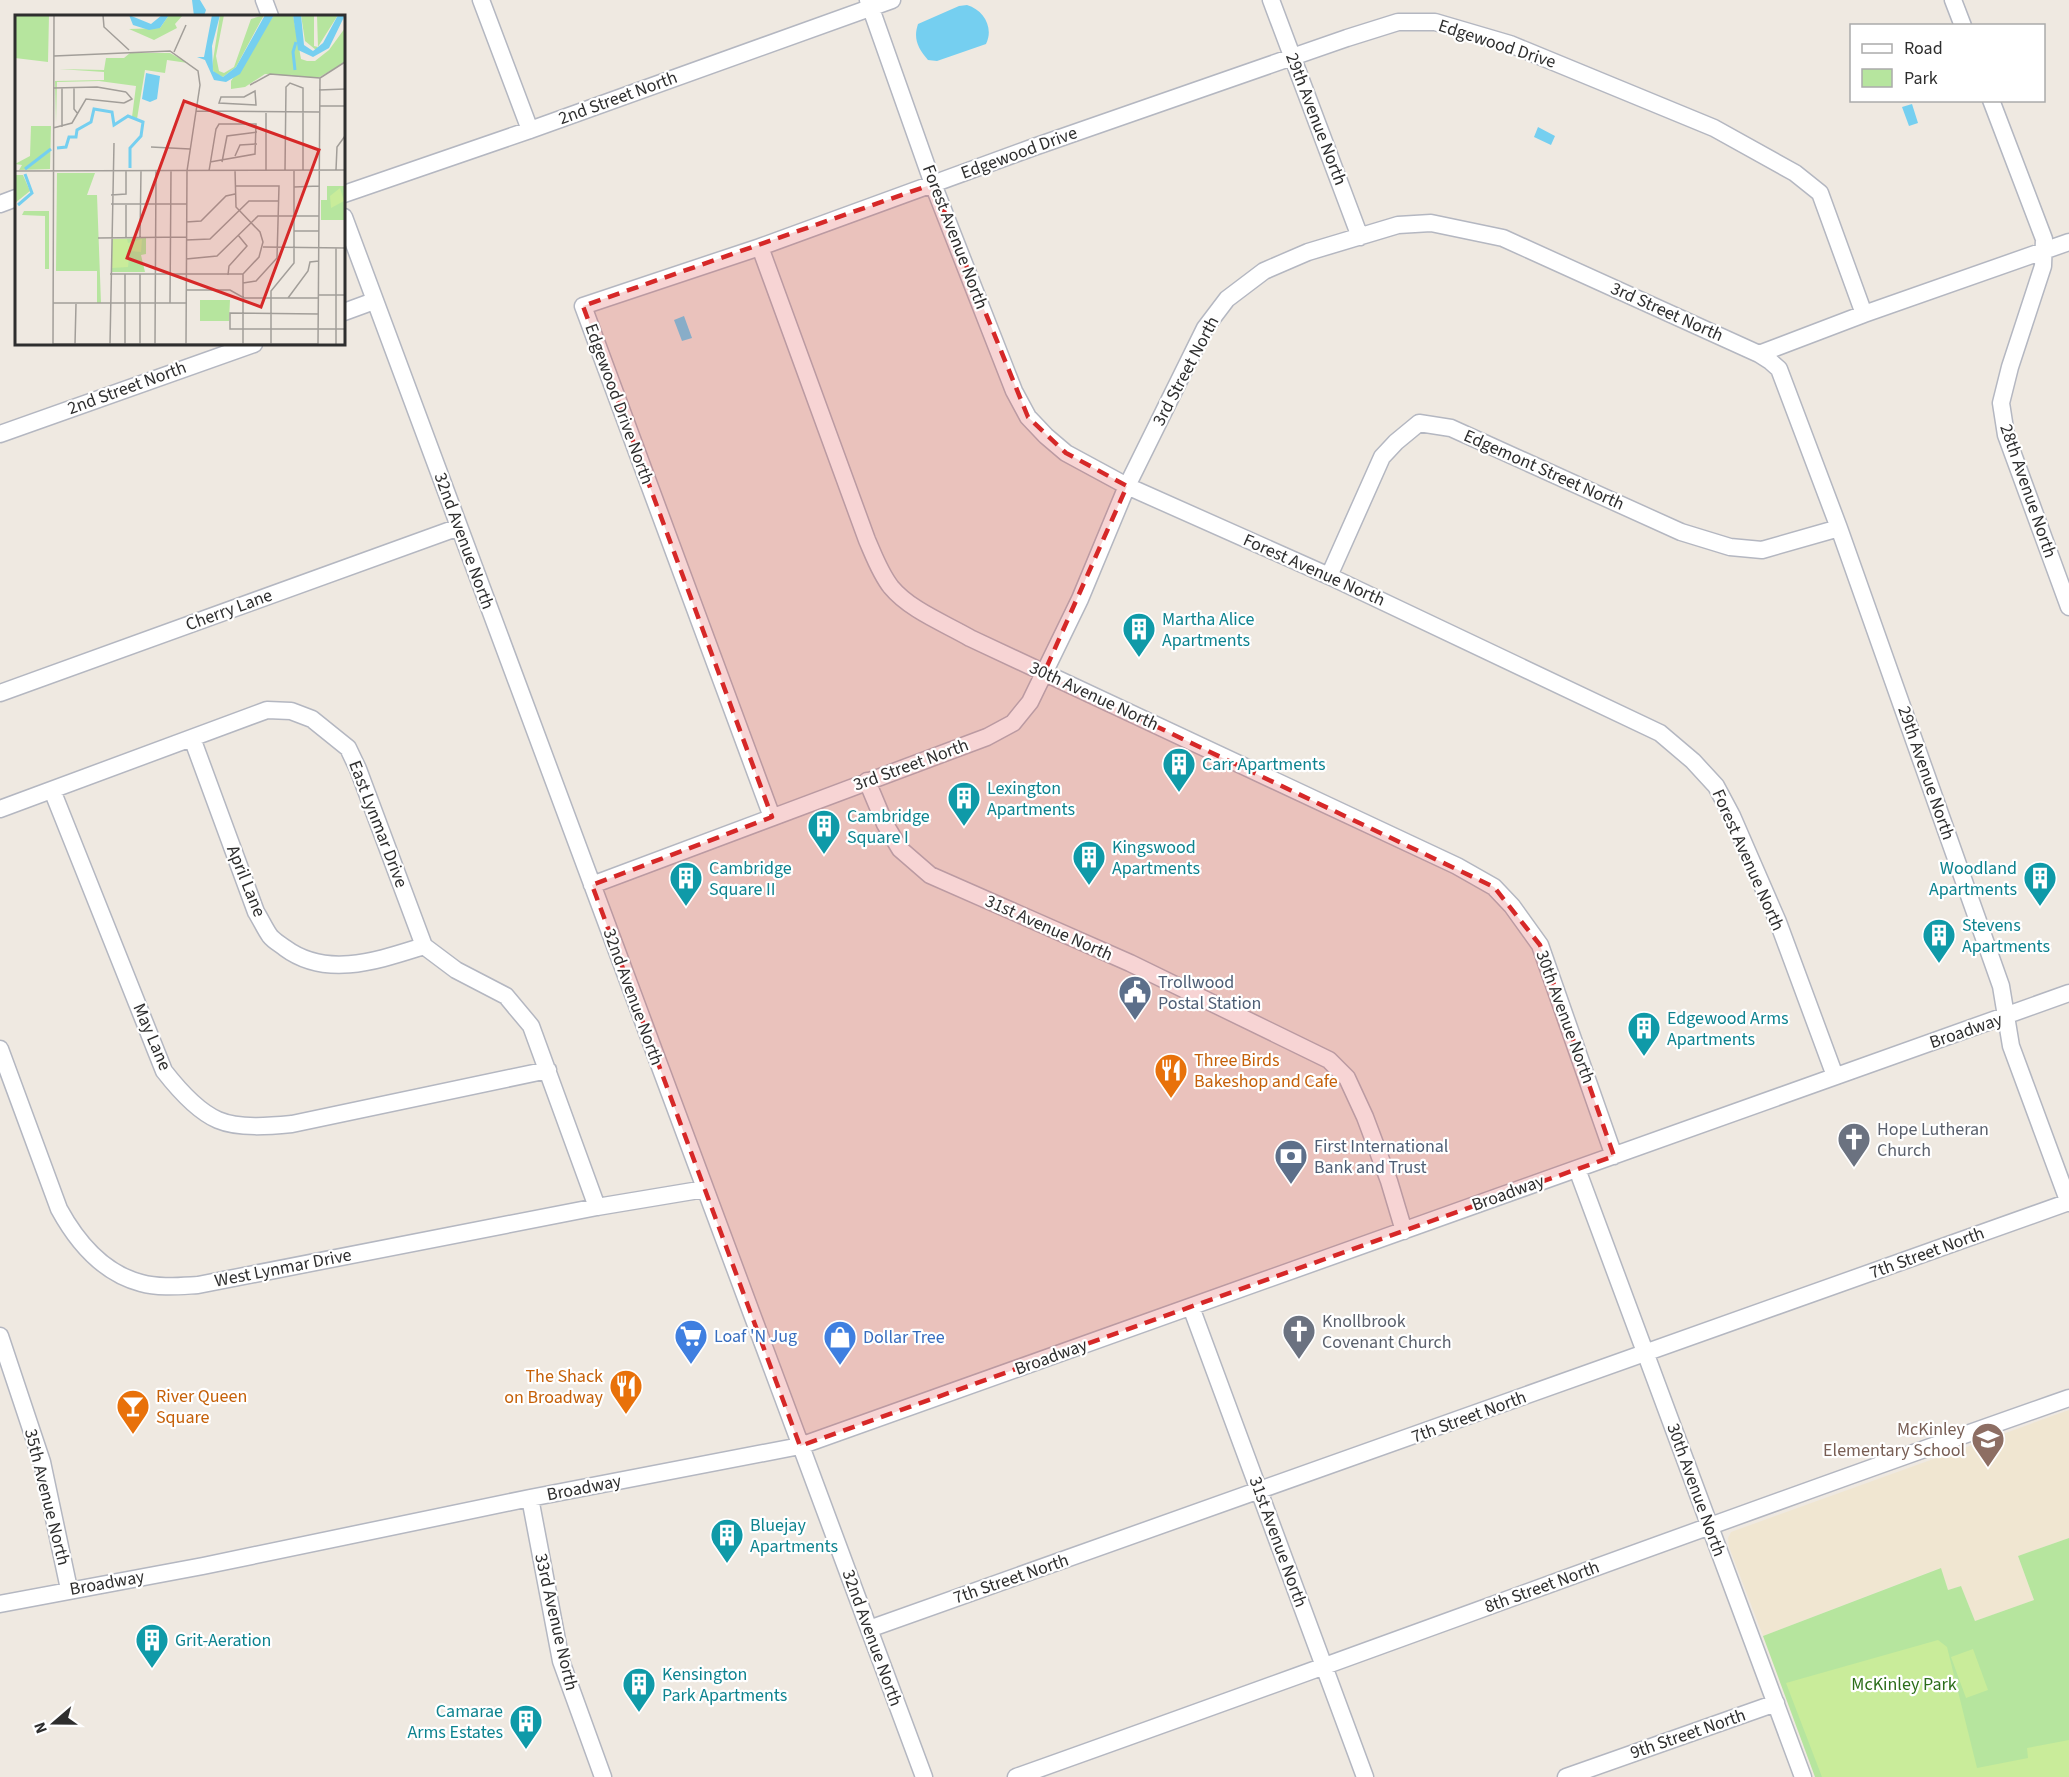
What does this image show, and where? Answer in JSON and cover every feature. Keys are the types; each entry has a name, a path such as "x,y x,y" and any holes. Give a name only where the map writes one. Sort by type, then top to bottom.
{"street":[{"path":"264,0 270,15"},
{"path":"481,0 530,130"},
{"name":"2nd Street North","path":"345,194 530,130 869,4 892,0"},
{"name":"29th Avenue North","path":"1271,0 1360,237"},
{"path":"1953,0 1962,24"},
{"name":"Forest Avenue North","path":"869,4 933,184 1014,391 1028,417 1066,453 1127,486 1329,576 1660,733 1693,761 1716,786 1732,816 1778,922 1835,1076"},
{"name":"Edgewood Drive","path":"933,184 1398,22 1435,22 1510,44 1714,128 1795,173 1820,193 1864,314"},
{"name":"28th Avenue North","path":"1992,102 2044,239 2043,266 2010,367 2001,403 2006,435 2069,607"},
{"name":"Edgewood Drive North","path":"772,817 583,306 760,247 933,184"},
{"path":"0,204 15,198"},
{"name":"32nd Avenue North","path":"345,220 924,1777"},
{"name":"3rd Street North","path":"591,885 987,737 1013,723 1030,702 1080,599 1127,486 1205,328 1227,298 1264,272 1308,252 1398,225 1431,223 1503,238 1759,354"},
{"path":"1759,354 1864,314 2069,242"},
{"name":"30th Avenue North","path":"760,247 867,540 880,570 892,588 914,607 951,628 1457,866 1494,887 1512,906 1540,945 1614,1156"},
{"path":"345,312 374,301"},
{"name":"2nd Street North","path":"0,434 251,345"},
{"name":"29th Avenue North","path":"1759,354 1779,369 1839,528 2001,986 2011,1046 2069,1202"},
{"name":"Edgemont Street North","path":"1329,576 1382,457 1419,423 1451,428 1681,532 1730,547 1762,550 1839,528"},
{"name":"Cherry Lane","path":"0,693 459,527"},
{"name":"East Lynmar Drive","path":"0,809 267,711 291,711 312,719 348,748 358,769 424,946"},
{"name":"April Lane","path":"192,738 256,912 271,937 292,954 320,964 347,965 377,961 424,946"},
{"name":"31st Avenue North","path":"867,781 885,824 900,849 930,875 1130,963 1329,1060 1347,1078 1365,1117 1389,1181 1404,1231"},
{"name":"May Lane","path":"52,790 164,1071 180,1092 219,1121 262,1127 292,1124 548,1070"},
{"path":"424,946 456,970 506,996 531,1026 597,1207"},
{"name":"Broadway","path":"0,1604 69,1589 203,1566 530,1498 800,1446 2069,993"},
{"name":"West Lynmar Drive","path":"0,1049 59,1209 72,1233 91,1254 115,1272 141,1283 166,1287 198,1285 597,1207 705,1189"},
{"name":"30th Avenue North","path":"1577,1169 1803,1777"},
{"name":"7th Street North","path":"869,1629 1260,1492 2069,1202"},
{"name":"31st Avenue North","path":"1191,1307 1365,1777"},
{"name":"35th Avenue North","path":"0,1336 42,1462 69,1589"},
{"name":"8th Street North","path":"1016,1777 1324,1667 1710,1524 2069,1398"},
{"name":"33rd Avenue North","path":"530,1498 561,1661 603,1777"},
{"name":"9th Street North","path":"1566,1777 1776,1703"}],"highlighted area":[{"path":"933,184 1028,417 1066,453 1127,486 1044,673 1494,887 1540,945 1614,1156 800,1446 592,885 772,817 583,306"}],"shaded area":[{"name":"McKinley Elementary School","path":"2069,1410 2069,1538 2018,1556 2034,1600 1975,1621 1961,1586 1948,1590 1940,1568 1763,1636 1729,1547 1728,1538 1731,1532"}],"green space":[{"name":"McKinley Park","path":"2069,1538 2069,1777 1815,1777 1763,1636 1941,1568 1948,1590 1961,1586 1975,1621 2034,1600 2018,1556"},
{"path":"1938,1640 1947,1647 1977,1768 2028,1758 2027,1748 2069,1740 2069,1777 1822,1777 1786,1683"},
{"path":"1973,1649 1988,1690 1966,1698 1951,1657"}],"water":[{"path":"192,0 200,0 206,10 204,15 194,15"},
{"path":"959,6 973,7 986,20 989,32 986,44 937,61 928,60 917,43 918,24"},
{"path":"1912,104 1918,123 1909,126 1902,107"},
{"path":"1538,127 1555,136 1551,145 1534,137"},
{"path":"684,316 692,338 682,341 674,320"}],"place":[{"name":"Martha Alice Apartments","path":"1139,658"},
{"name":"Carr Apartments","path":"1179,793"},
{"name":"Lexington Apartments","path":"964,827"},
{"name":"Cambridge Square I","path":"824,855"},
{"name":"Kingswood Apartments","path":"1089,886"},
{"name":"Cambridge Square II","path":"686,907"},
{"name":"Woodland Apartments","path":"2040,907"},
{"name":"Stevens Apartments","path":"1939,964"},
{"name":"Trollwood Postal Station","path":"1135,1021"},
{"name":"Edgewood Arms Apartments","path":"1644,1057"},
{"name":"Three Birds Bakeshop and Cafe","path":"1171,1099"},
{"name":"Hope Lutheran Church","path":"1854,1168"},
{"name":"First International Bank and Trust","path":"1291,1185"},
{"name":"Knollbrook Covenant Church","path":"1299,1360"},
{"name":"Loaf 'N Jug","path":"691,1365"},
{"name":"Dollar Tree","path":"840,1366"},
{"name":"The Shack on Broadway","path":"626,1415"},
{"name":"River Queen Square","path":"133,1435"},
{"name":"McKinley Elementary School","path":"1988,1468"},
{"name":"Bluejay Apartments","path":"727,1564"},
{"name":"Grit-Aeration","path":"152,1669"},
{"name":"Kensington Park Apartments","path":"639,1713"},
{"name":"Camarae Arms Estates","path":"526,1750"}]}
